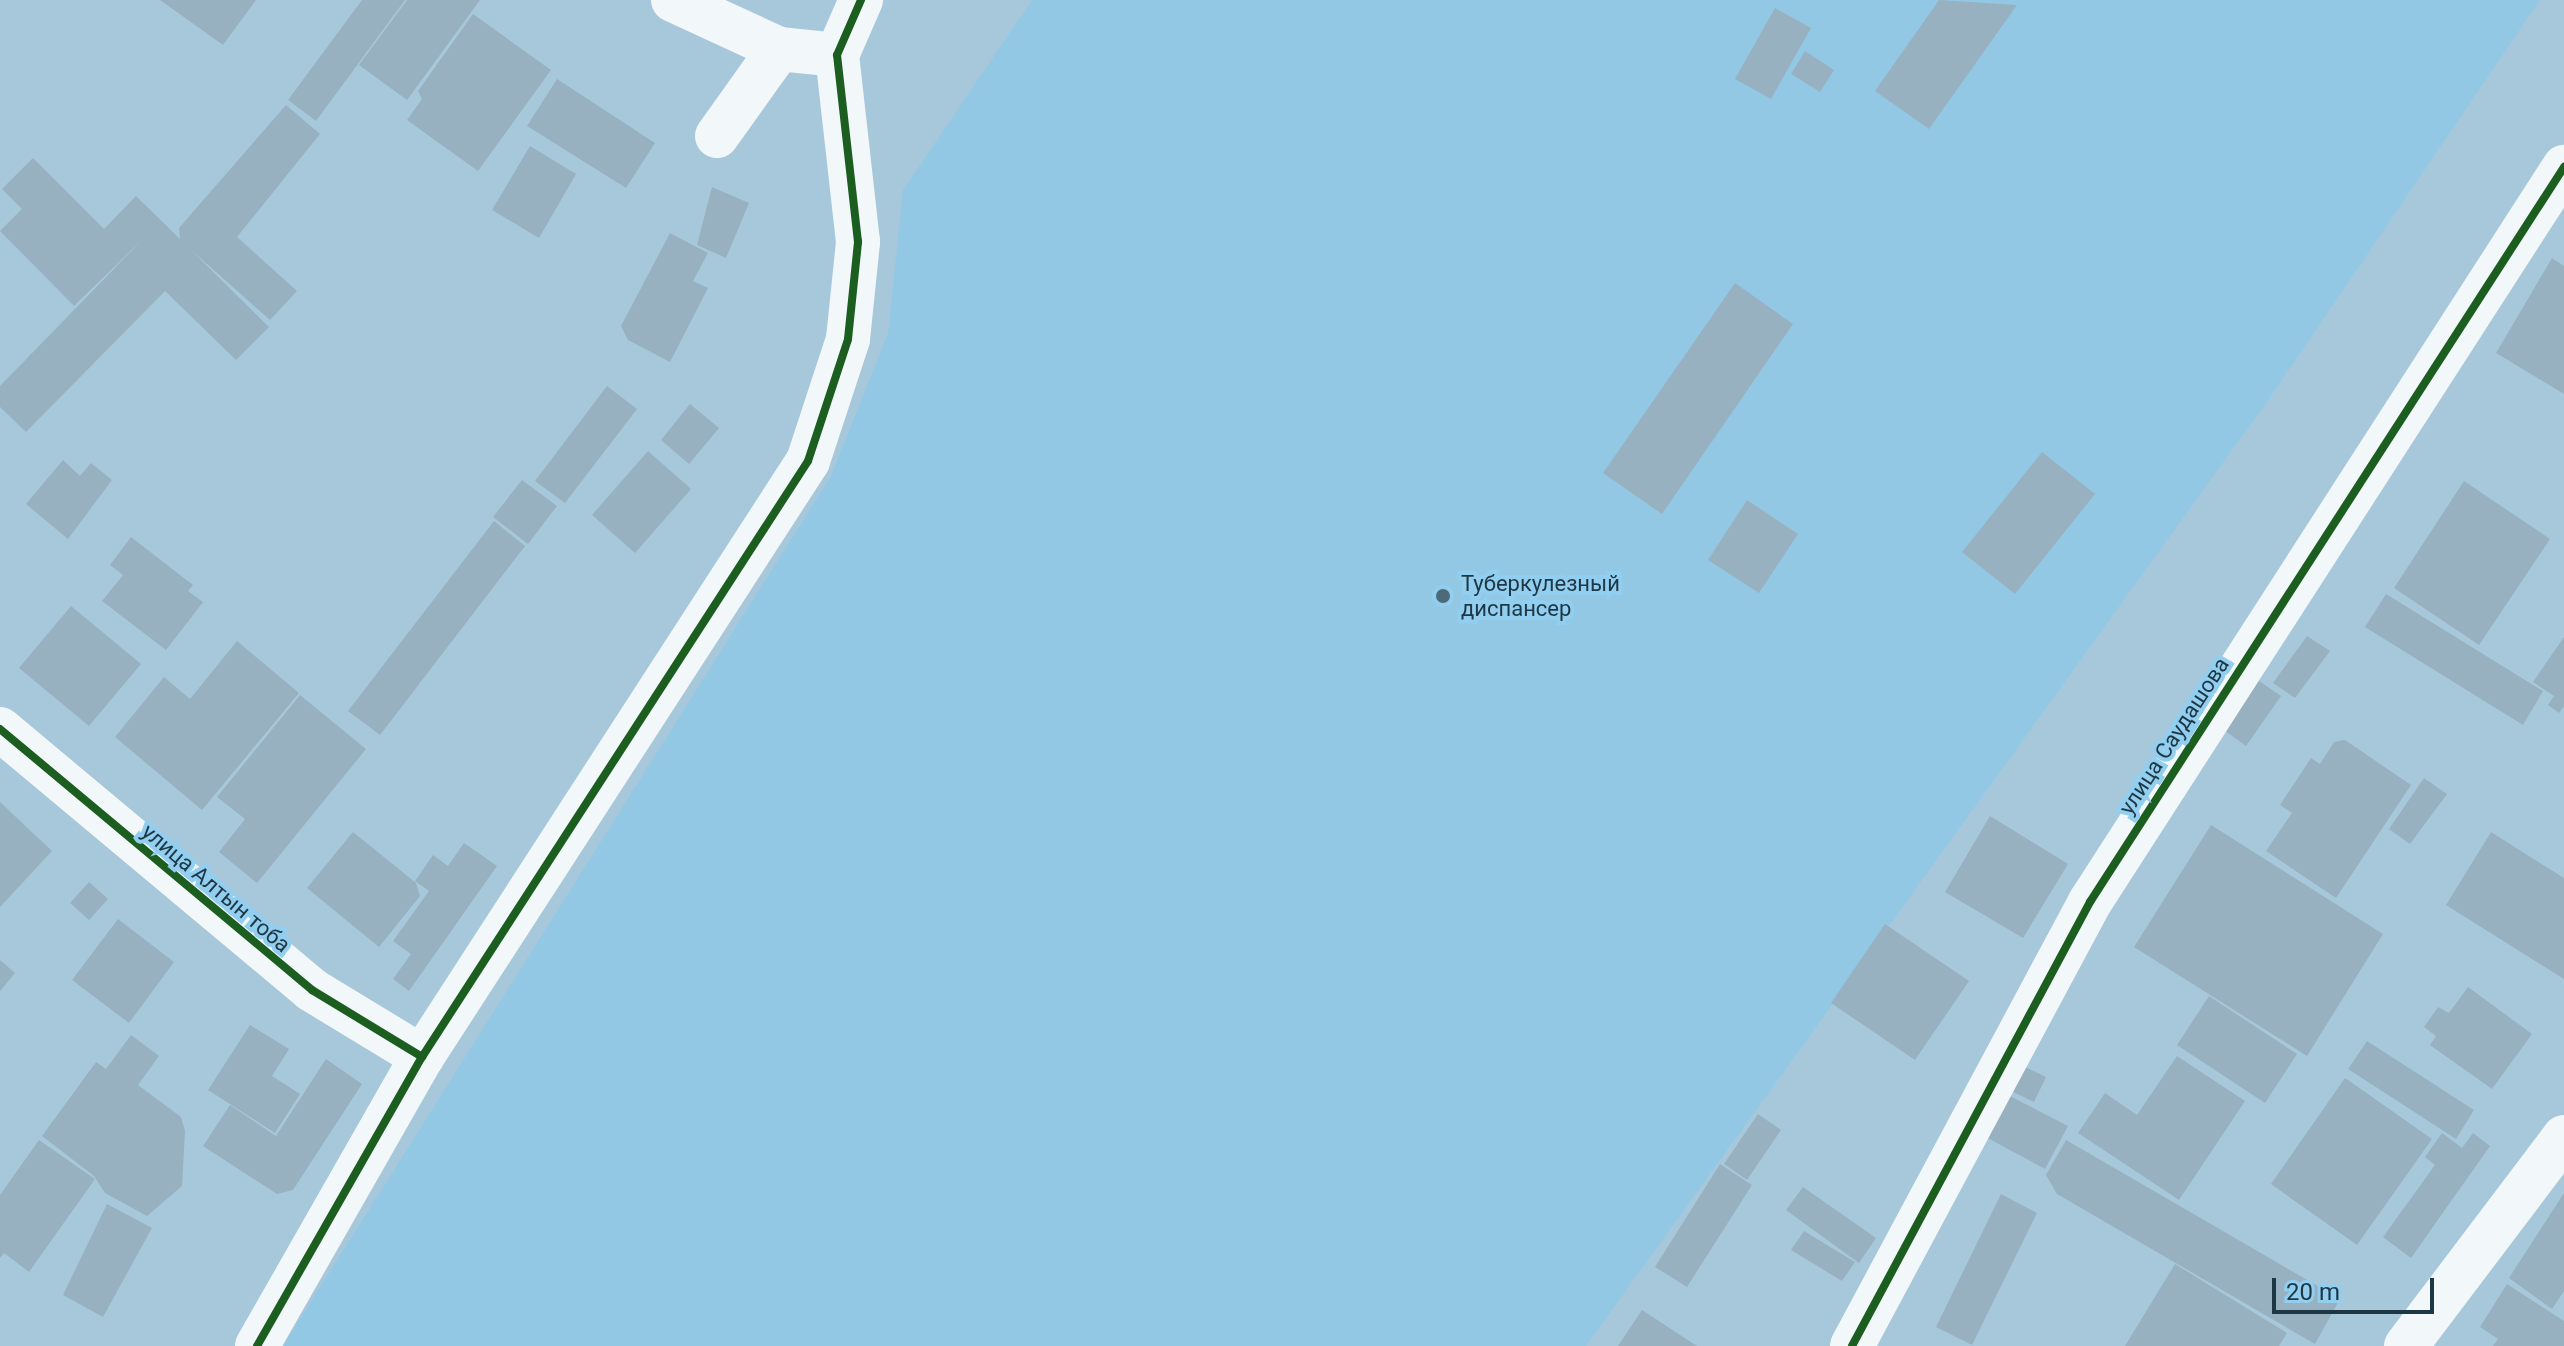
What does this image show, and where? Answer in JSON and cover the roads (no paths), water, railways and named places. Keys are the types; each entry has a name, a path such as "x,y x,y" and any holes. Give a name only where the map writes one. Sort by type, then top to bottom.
{"street":[{"path":"673,0 779,49 837,55"},
{"path":"257,1346 422,1057 808,461 848,339 858,242 837,55 861,0"},
{"path":"717,136 779,49"},
{"name":"улица Саудашова","path":"1852,1346 2090,902 2564,167"},
{"name":"улица Алтын тоба","path":"0,729 312,990 422,1057"},
{"path":"2406,1346 2564,1137"}],"place":[{"name":"Туберкулезный диспансер","path":"1443,596"}]}
